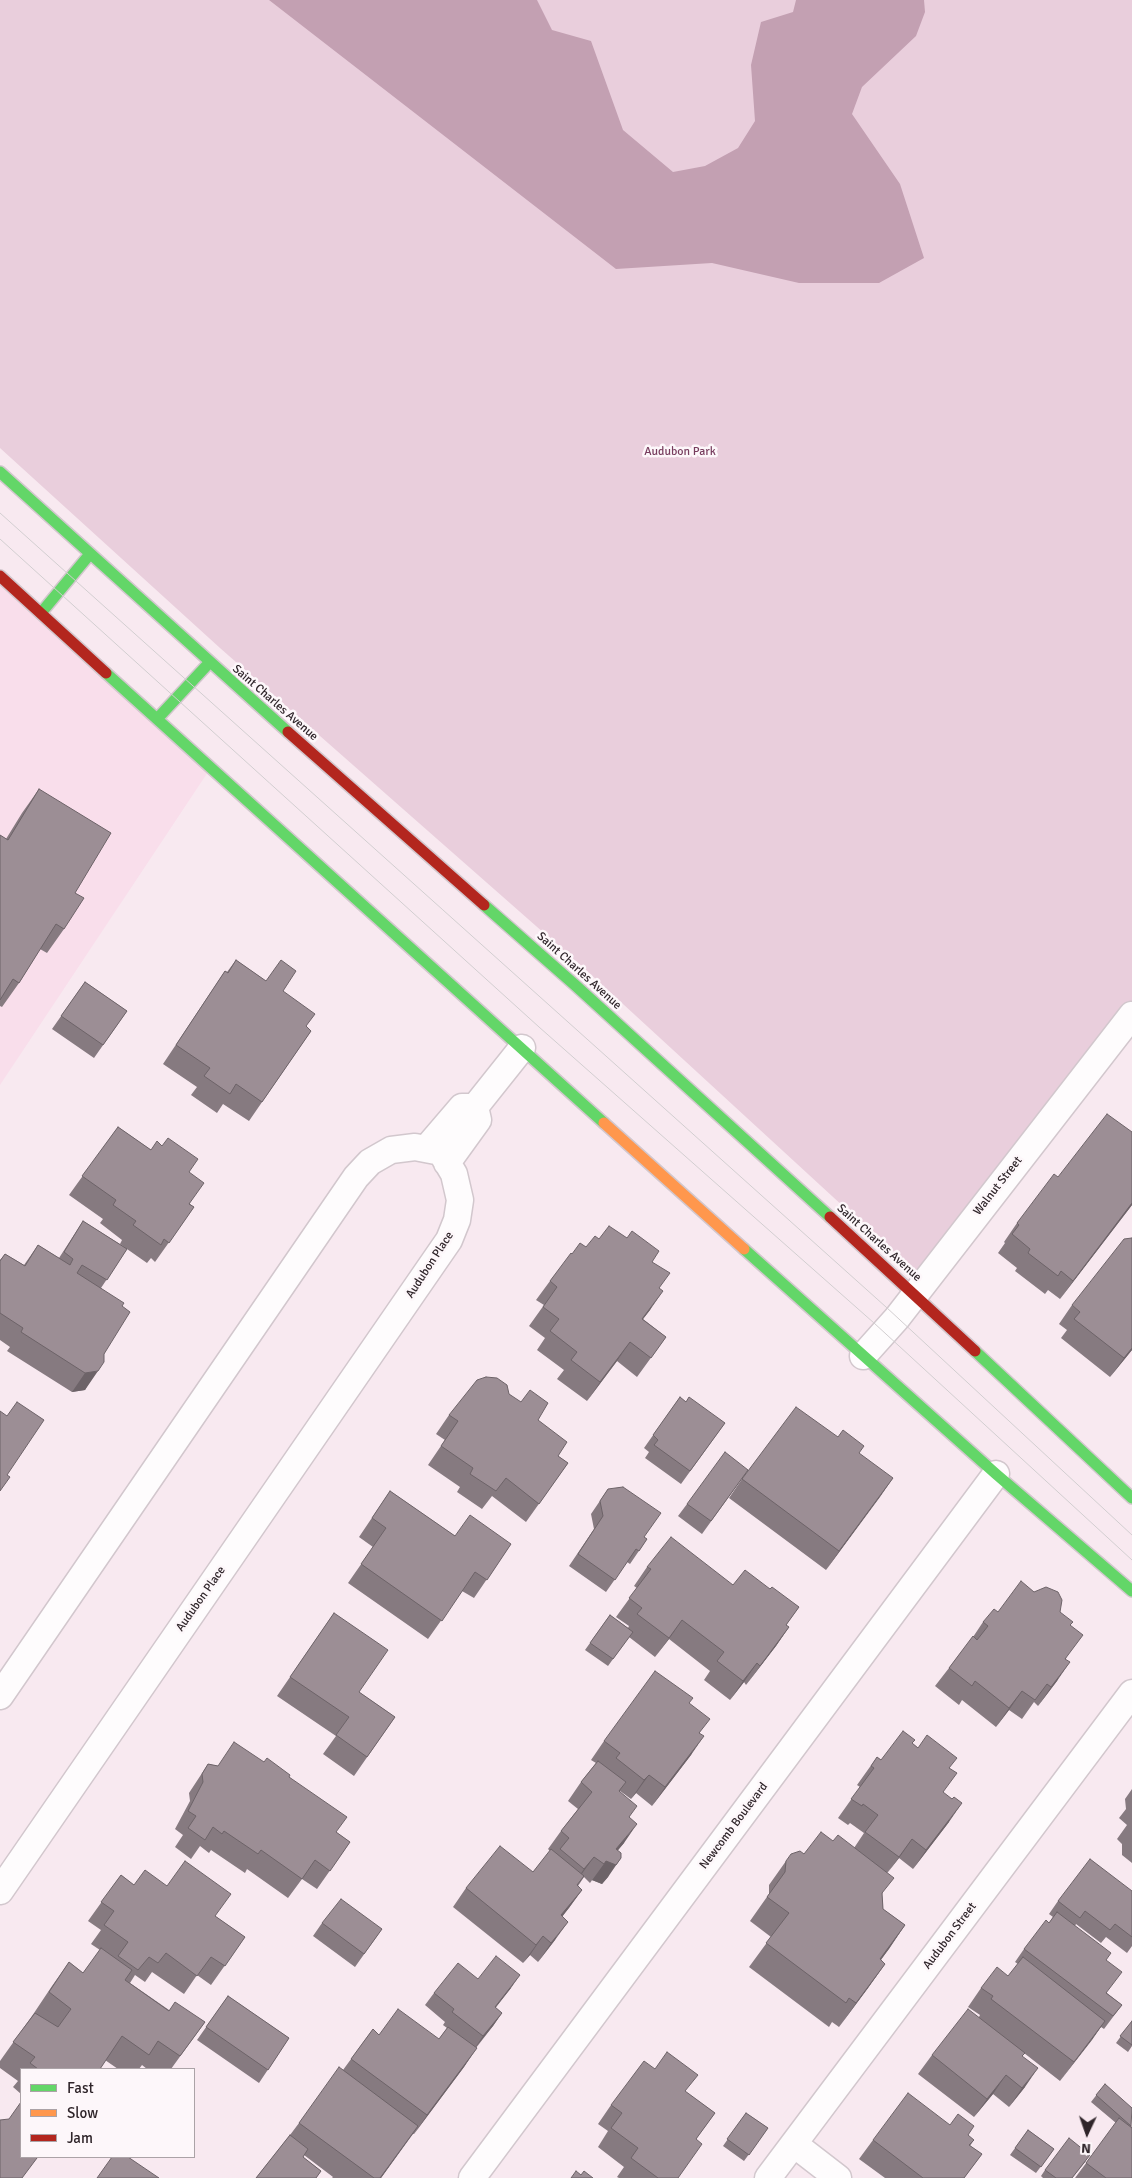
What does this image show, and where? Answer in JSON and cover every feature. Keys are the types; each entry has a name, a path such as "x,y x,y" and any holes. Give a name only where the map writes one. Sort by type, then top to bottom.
{"main road":[{"name":"Saint Charles Avenue","path":"0,472 209,663 575,985 914,1294 1132,1498"},
{"path":"41,613 90,554"},
{"path":"0,576 210,769 863,1356 996,1474 1132,1590"},
{"path":"157,719 209,663"}],"street":[{"name":"Walnut Street","path":"863,1356 885,1333 1132,1015"},
{"path":"0,1696 356,1177 370,1162 391,1150 415,1147 436,1156 478,1120 475,1107 522,1048"},
{"name":"Audubon Place","path":"0,1891 449,1240 457,1220 460,1200 454,1174 436,1156"},
{"name":"Newcomb Boulevard","path":"472,2178 996,1474"},
{"name":"Audubon Street","path":"768,2178 1132,1693"},
{"path":"794,2144 838,2178"}],"shaded area":[{"path":"269,0 537,0 552,30 591,41 623,130 673,172 705,166 738,148 755,121 751,65 761,22 793,12 796,0 924,0 925,12 916,36 862,87 852,114 900,184 924,258 879,283 799,283 712,263 616,269"},
{"path":"0,576 210,769 0,1085"}],"green space":[{"name":"Audubon Park","path":"0,0 1132,0 1132,1006 919,1276 586,970 220,648 0,448"}],"building":[{"path":"39,789 111,833 75,893 84,898 64,929 56,924 19,983 13,979 0,1000 0,835 8,840"},
{"path":"236,960 266,981 281,960 296,971 283,991 315,1014 306,1026 311,1031 262,1102 236,1084 230,1094 204,1076 210,1068 176,1045 225,971 228,973"},
{"path":"85,982 127,1011 103,1045 61,1016"},
{"path":"1107,1114 1132,1132 1132,1203 1073,1281 1061,1271 1058,1276 1028,1253 1030,1249 1012,1234 1019,1225 1017,1223 1054,1174 1058,1177"},
{"path":"118,1127 151,1150 157,1141 162,1146 168,1138 198,1159 189,1172 204,1183 189,1204 194,1207 169,1243 164,1239 161,1245 133,1225 136,1221 113,1205 116,1200 82,1176"},
{"path":"83,1221 127,1249 107,1280 82,1265 77,1273 124,1303 122,1306 130,1312 104,1354 104,1362 98,1371 85,1373 21,1332 23,1328 0,1313 0,1261 5,1254 25,1266 38,1245 70,1265 73,1259 64,1252"},
{"path":"609,1226 627,1238 632,1231 659,1251 652,1262 670,1273 659,1288 663,1291 642,1319 666,1337 651,1358 630,1342 600,1382 571,1360 577,1352 550,1331 559,1319 543,1307 557,1287 550,1281 571,1253 580,1243 586,1247 595,1236 599,1239"},
{"path":"1132,1238 1132,1348 1124,1358 1074,1319 1080,1312 1072,1305 1124,1239"},
{"path":"486,1377 497,1378 507,1385 509,1394 521,1402 530,1390 548,1403 538,1420 567,1442 558,1456 568,1463 539,1504 506,1478 496,1491 470,1474 473,1468 441,1446 458,1421 449,1415 477,1380"},
{"path":"680,1397 686,1402 689,1397 725,1423 690,1471 654,1445 658,1440 653,1435"},
{"path":"17,1402 44,1420 7,1475 10,1477 0,1491 0,1411 7,1416"},
{"path":"796,1407 838,1437 843,1430 864,1446 859,1453 893,1478 839,1551 742,1479"},
{"path":"725,1452 748,1470 711,1521 687,1504"},
{"path":"623,1487 661,1513 644,1537 647,1539 639,1551 636,1549 615,1580 578,1554 603,1516 600,1501 608,1489"},
{"path":"390,1491 455,1536 470,1515 511,1544 487,1580 475,1572 442,1621 361,1564 386,1528 372,1518"},
{"path":"671,1537 733,1585 745,1570 770,1589 772,1587 799,1607 786,1625 789,1627 760,1666 757,1663 743,1681 717,1661 724,1652 682,1620 669,1638 637,1614 642,1608 629,1598 651,1569 647,1567"},
{"path":"1021,1581 1034,1592 1046,1587 1058,1592 1062,1600 1060,1612 1073,1622 1070,1625 1083,1635 1065,1659 1070,1662 1051,1687 1047,1684 1035,1700 1022,1691 1009,1708 975,1681 972,1686 949,1668 973,1636 977,1640 988,1626 983,1622 994,1609 998,1612"},
{"path":"334,1613 388,1650 359,1692 395,1717 367,1757 336,1735 349,1717 290,1677"},
{"path":"610,1615 633,1632 613,1659 590,1643"},
{"path":"655,1671 693,1698 689,1703 710,1719 699,1733 704,1736 665,1787 649,1775 644,1780 616,1758 620,1753 604,1741"},
{"path":"903,1731 915,1740 912,1743 918,1748 927,1735 957,1758 949,1768 957,1773 943,1792 952,1799 954,1797 962,1803 926,1850 912,1839 899,1857 865,1832 878,1815 863,1804 862,1806 851,1799 874,1768 871,1766 877,1757 881,1760"},
{"path":"234,1742 264,1762 267,1758 290,1775 289,1777 347,1817 336,1832 350,1842 330,1871 315,1860 302,1879 261,1850 258,1854 224,1831 222,1834 213,1827 205,1840 188,1828 196,1816 188,1811 203,1782 202,1774 208,1764 218,1766"},
{"path":"598,1761 626,1782 619,1791 637,1806 629,1817 637,1824 616,1849 621,1853 621,1858 616,1865 606,1861 604,1864 594,1857 584,1869 560,1849 569,1838 561,1831 592,1792 581,1782"},
{"path":"821,1832 833,1841 838,1835 894,1878 882,1893 883,1909 905,1925 880,1959 885,1964 856,2003 849,1998 846,2003 766,1943 789,1913 767,1897 785,1872 786,1861 791,1854 800,1851 804,1854"},
{"path":"500,1846 533,1872 551,1849 584,1876 577,1885 582,1890 561,1915 568,1922 551,1943 543,1936 536,1945 466,1888"},
{"path":"1090,1859 1132,1891 1132,1937 1115,1924 1110,1930 1085,1911 1080,1918 1058,1901"},
{"path":"185,1861 231,1894 215,1916 245,1937 225,1966 211,1957 197,1976 166,1953 158,1963 149,1957 138,1970 118,1956 128,1942 104,1925 114,1911 101,1902 121,1875 134,1885 145,1870 167,1886"},
{"path":"341,1899 382,1929 364,1954 322,1923"},
{"path":"1057,1912 1111,1953 1106,1960 1122,1972 1106,1993 1122,2005 1113,2016 1024,1949 1046,1920 1049,1923"},
{"path":"101,1948 132,1970 125,1980 169,2011 175,2002 205,2022 180,2056 158,2041 149,2055 122,2036 101,2068 37,2068 30,2063 35,2057 13,2042 35,2013 58,2027 71,2009 49,1992 69,1962 83,1973"},
{"path":"496,1956 520,1975 495,2007 502,2013 483,2036 452,2012 454,2009 434,1993 458,1963 478,1979"},
{"path":"1023,1957 1105,2021 1074,2062 991,1999 993,1996 981,1988 997,1967 1008,1976"},
{"path":"228,1996 289,2038 268,2070 206,2027"},
{"path":"398,2009 439,2039 448,2027 477,2048 427,2115 351,2059 373,2029 379,2035"},
{"path":"968,2009 1025,2053 1022,2056 1038,2068 1022,2088 1006,2075 987,2099 932,2055"},
{"path":"1132,2021 1132,2045 1120,2036"},
{"path":"667,2052 698,2075 685,2091 715,2113 696,2139 702,2144 678,2178 658,2178 631,2158 638,2148 611,2128 622,2113 611,2105 644,2061 655,2069"},
{"path":"339,2067 418,2126 380,2178 374,2178 299,2123"},
{"path":"1105,2084 1132,2108 1131,2126 1096,2095"},
{"path":"908,2093 950,2125 958,2114 974,2126 968,2135 974,2140 969,2145 982,2154 964,2178 923,2178 873,2140"},
{"path":"20,2103 20,2158 37,2158 22,2178 0,2178 0,2120 9,2119"},
{"path":"746,2113 768,2128 749,2155 727,2139"},
{"path":"1119,2118 1132,2128 1132,2178 1106,2178 1086,2163"},
{"path":"1028,2130 1054,2149 1041,2167 1015,2148"},
{"path":"290,2135 308,2149 303,2157 321,2171 316,2178 256,2178"},
{"path":"1069,2138 1090,2155 1072,2178 1056,2178 1045,2170"},
{"path":"111,2158 129,2158 159,2178 97,2178"},
{"path":"576,2171 581,2175 584,2171 593,2178 571,2178"}],"tram line":[{"path":"0,513 886,1307 1132,1535"},
{"path":"0,539 539,1027 874,1323 1132,1560"}],"traffic: fast":[{"path":"0,472 288,732"},
{"path":"41,613 90,554"},
{"path":"157,719 209,663"},
{"path":"106,673 604,1123"},
{"path":"484,905 575,985 830,1217"},
{"path":"744,1249 996,1474 1132,1591"},
{"path":"975,1351 1132,1498"}],"traffic: slow":[{"path":"604,1123 744,1249"}],"traffic: jam":[{"path":"0,576 106,673"},
{"path":"288,732 484,905"},
{"path":"830,1217 975,1351"}]}
